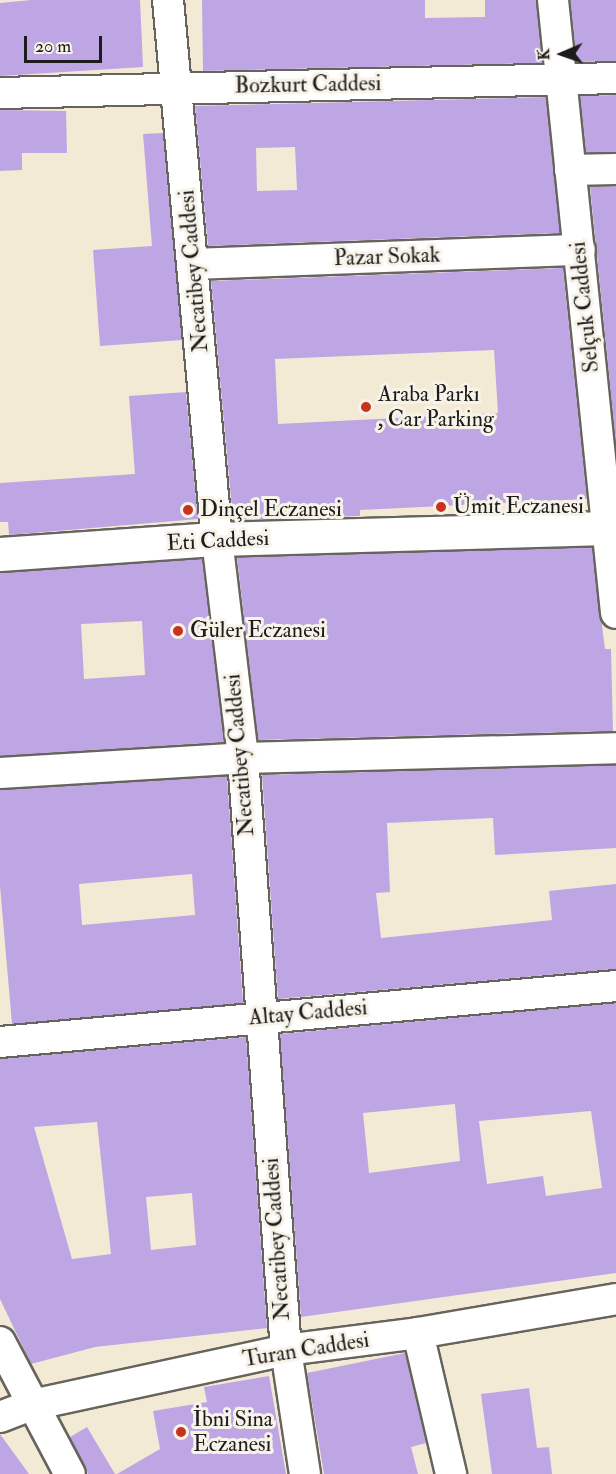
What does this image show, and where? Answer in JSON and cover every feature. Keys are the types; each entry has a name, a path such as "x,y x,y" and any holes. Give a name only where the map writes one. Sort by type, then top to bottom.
{"street":[{"name":"Necatibey Caddesi","path":"168,0 178,88 217,539 243,759 286,1350 305,1474"},
{"name":"Selçuk Caddesi","path":"553,0 611,528 616,614"},
{"name":"Bozkurt Caddesi","path":"0,93 616,78"},
{"path":"570,170 616,169"},
{"name":"Pazar Sokak","path":"194,264 580,250"},
{"name":"Eti Caddesi","path":"0,554 217,539 611,528"},
{"path":"0,774 243,759 616,748"},
{"name":"Altay Caddesi","path":"0,1040 616,986"},
{"name":"Turan Caddesi","path":"0,1417 32,1405 286,1350 418,1333 616,1299"},
{"path":"418,1333 451,1474"},
{"path":"0,1342 70,1474"}],"building":[{"path":"31,0 140,0 143,67 0,76 0,3"},
{"path":"202,0 425,0 425,18 485,17 485,0 536,0 542,63 203,71"},
{"path":"570,0 616,0 616,61 577,62"},
{"path":"616,95 616,152 586,152 580,96"},
{"path":"546,97 560,233 208,246 195,106","holes":["295,147 297,190 257,191 256,148"]},
{"path":"0,110 66,111 67,153 22,153 22,170 0,171"},
{"path":"163,133 182,340 100,346 93,250 152,246 143,134"},
{"path":"616,186 616,444 590,187"},
{"path":"563,268 587,499 360,510 360,516 233,520 211,281","holes":["494,350 498,413 278,424 275,359"]},
{"path":"186,392 198,519 9,535 8,522 0,522 0,483 135,474 129,396"},
{"path":"592,547 605,649 611,649 613,731 258,740 237,557"},
{"path":"202,559 224,742 0,756 0,573","holes":["142,621 145,675 84,679 81,624"]},
{"path":"616,765 616,848 495,855 493,818 387,823 390,892 376,893 381,938 552,920 549,891 616,884 616,969 278,999 262,775"},
{"path":"227,776 243,1003 12,1024 0,886 0,790","holes":["192,874 195,915 82,925 79,884"]},
{"path":"616,1003 616,1273 301,1317 280,1034","holes":["455,1104 460,1161 369,1173 363,1113","591,1111 602,1188 546,1196 543,1176 487,1184 479,1121"]},
{"path":"246,1037 267,1328 95,1347 31,1364 0,1299 0,1059","holes":["97,1122 111,1254 72,1259 34,1127","192,1193 196,1245 151,1250 146,1197"]},
{"path":"405,1353 426,1443 411,1447 418,1474 324,1474 307,1373"},
{"path":"269,1376 286,1474 117,1474 160,1449 153,1411 207,1402 204,1387"},
{"path":"529,1388 537,1448 549,1447 552,1474 492,1474 481,1394"},
{"path":"87,1427 115,1474 88,1474 70,1437"},
{"path":"0,1434 29,1474 0,1474"}],"place":[{"name":"Araba Parkı , Car Parking","path":"366,407"},
{"name":"Ümit Eczanesi","path":"441,507"},
{"name":"Dinçel Eczanesi","path":"188,510"},
{"name":"Güler Eczanesi","path":"178,631"},
{"name":"İbni Sina Eczanesi","path":"181,1432"}]}
